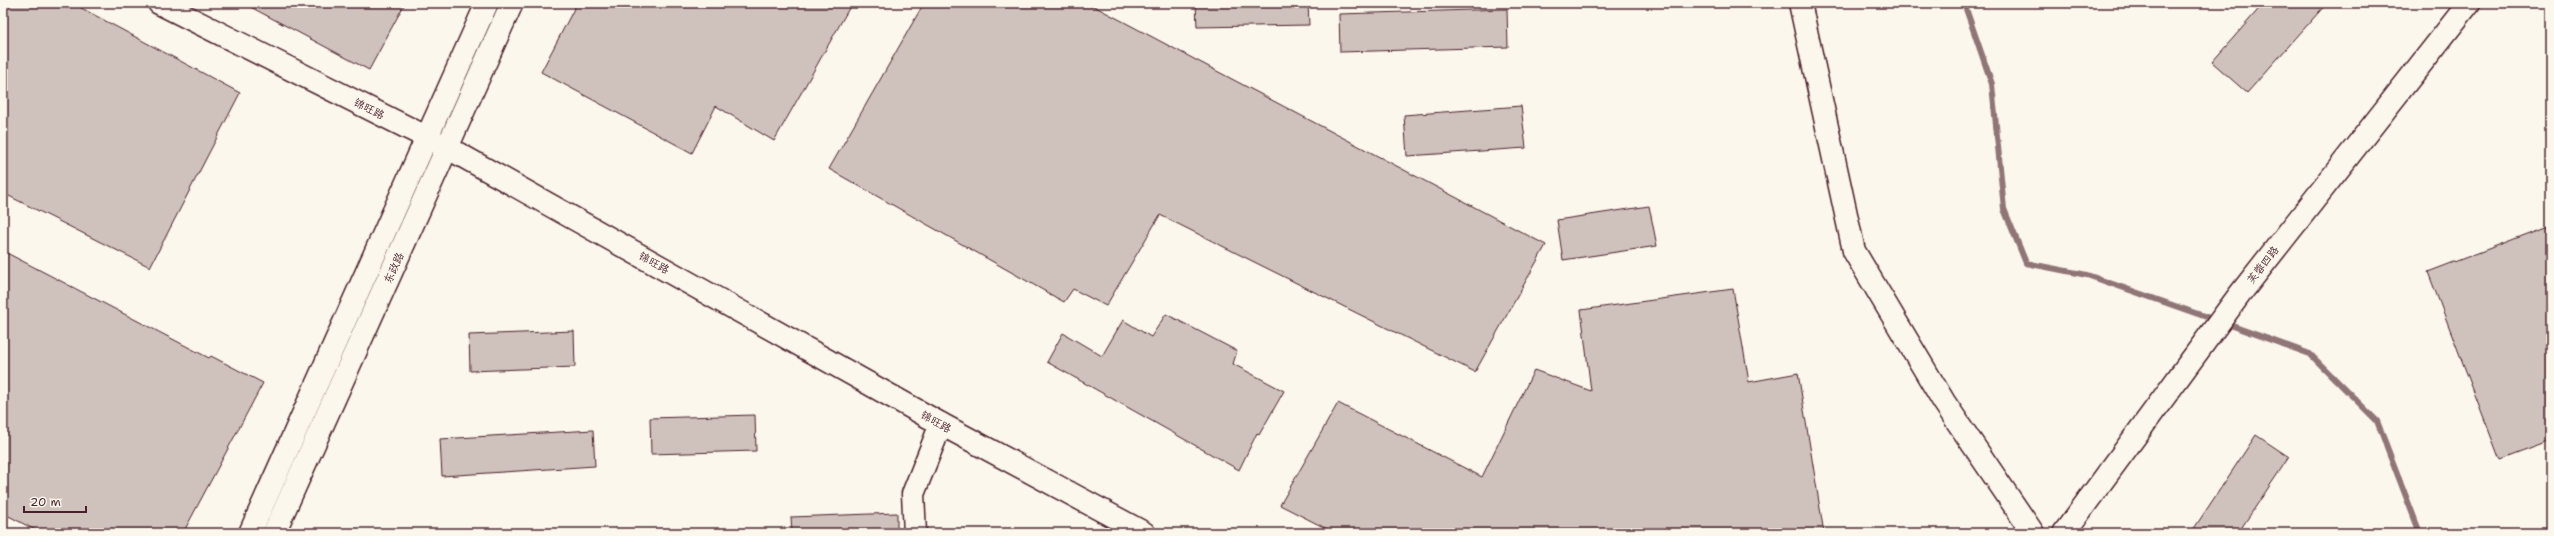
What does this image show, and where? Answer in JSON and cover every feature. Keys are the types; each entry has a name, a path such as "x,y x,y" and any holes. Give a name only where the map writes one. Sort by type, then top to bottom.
{"street":[{"name":"锦旺路","path":"159,3 427,139 448,148 940,424 1144,533"},
{"name":"东政路","path":"250,533 487,3"},
{"name":"东政路","path":"274,533 512,3"},
{"path":"1800,3 1854,251 1944,402 2033,533"},
{"name":"芙蓉四路","path":"2064,533 2240,294 2469,3"},
{"path":"915,533 913,494 940,424"}],"building":[{"path":"3,3 72,3 240,93 150,267 3,193"},
{"path":"243,3 405,3 369,70"},
{"path":"577,3 852,3 774,141 716,106 692,153 541,72"},
{"path":"924,3 1088,3 1546,245 1475,372 1160,215 1106,306 1073,289 1064,302 829,169"},
{"path":"1196,3 1308,3 1309,25 1197,27"},
{"path":"2264,3 2327,3 2247,93 2212,62"},
{"path":"1507,9 1508,47 1340,52 1339,14"},
{"path":"1521,106 1526,148 1407,156 1404,115"},
{"path":"1649,206 1657,246 1563,260 1557,220"},
{"path":"2551,225 2551,441 2500,460 2428,272"},
{"path":"3,251 209,358 211,356 263,383 183,533 41,533 3,513"},
{"path":"1733,289 1749,382 1798,373 1824,533 1335,533 1280,505 1338,403 1482,477 1534,370 1591,391 1581,310"},
{"path":"1166,314 1237,351 1233,364 1284,391 1259,435 1257,433 1239,470 1047,362 1063,333 1102,356 1123,320 1151,337"},
{"path":"574,331 575,367 470,371 469,335"},
{"path":"755,415 756,451 651,454 650,418"},
{"path":"593,430 595,466 442,476 440,439"},
{"path":"2256,435 2289,457 2238,533 2191,533"},
{"path":"897,513 897,533 792,533 791,517"}],"waterway":[{"path":"1964,3 1992,84 2004,209 2026,263 2087,275 2215,320"},
{"path":"2224,323 2310,354 2377,421 2420,533"}]}
